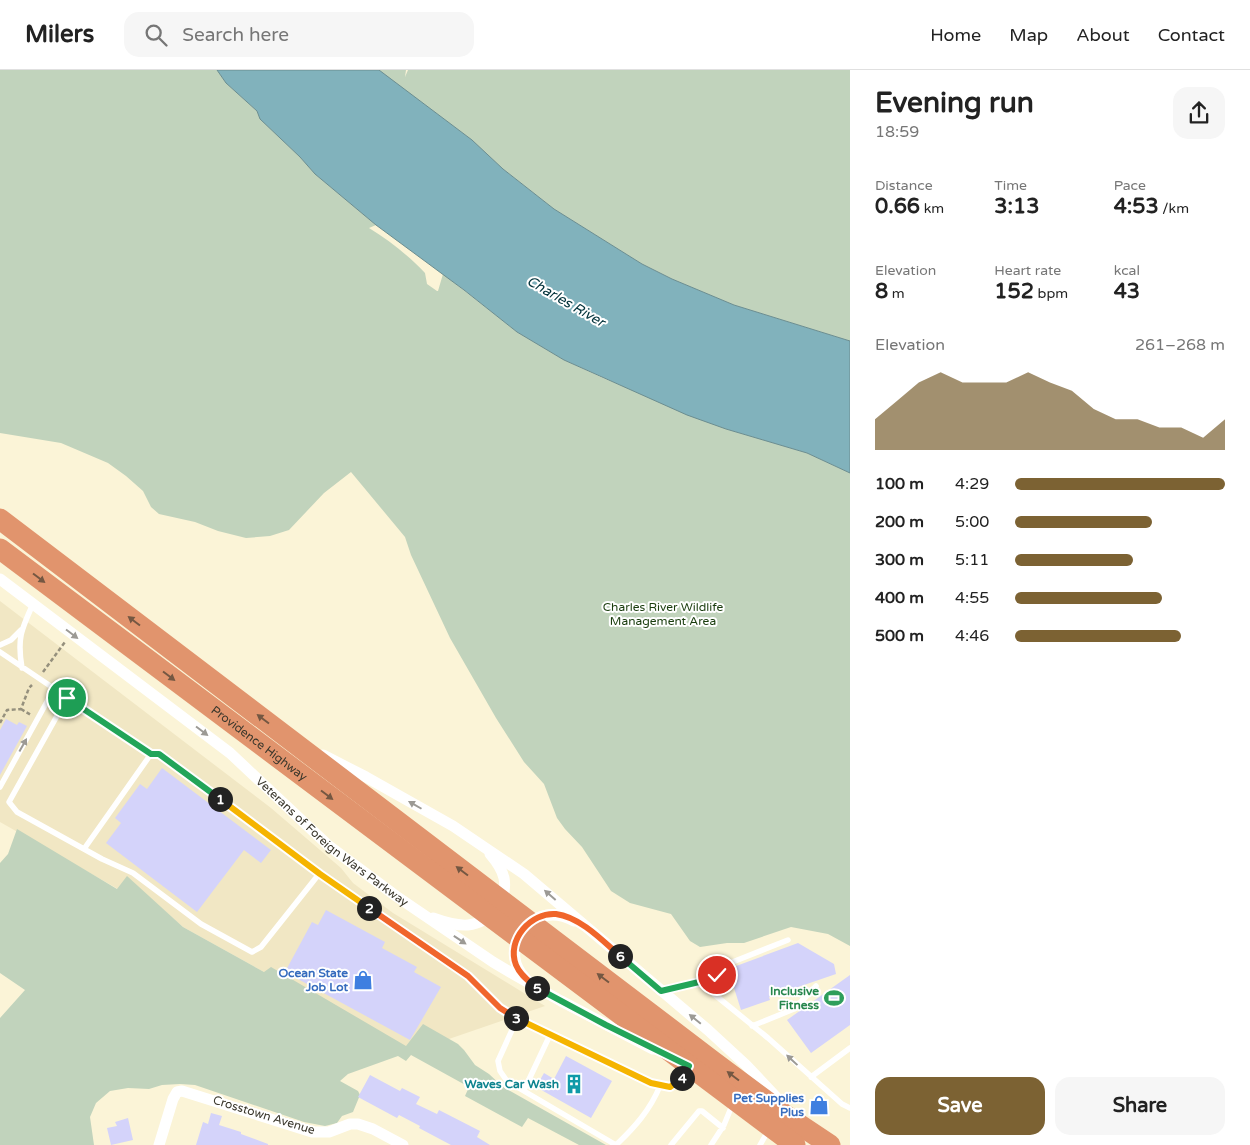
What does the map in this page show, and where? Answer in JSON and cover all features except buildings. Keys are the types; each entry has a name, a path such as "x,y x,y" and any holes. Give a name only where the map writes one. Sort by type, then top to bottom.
{"highway":[{"name":"Providence Highway","path":"0,519 283,734 495,908"},
{"name":"Providence Highway","path":"0,549 495,908"},
{"name":"Veterans of Foreign Wars Parkway","path":"495,908 689,1066 734,1100 765,1136 799,1136 830,1145"},
{"name":"Veterans of Foreign Wars Parkway","path":"523,930 799,1136"}],"street":[{"name":"Veterans of Foreign Wars Parkway","path":"0,579 230,753 329,846 420,913 493,962 538,989 689,1066"},
{"name":"Veterans of Foreign Wars Parkway","path":"283,734 366,777 482,845 524,874 740,1060 799,1136"},
{"path":"420,913 436,919 468,925 479,922 495,908 504,890 504,878 501,869 482,845"},
{"path":"538,989 525,978 516,966 514,958 523,930 537,917 557,914 568,917 586,927"},
{"name":"Crosstown Avenue","path":"159,1145 173,1099 177,1092 182,1091 312,1132 329,1132 350,1124 366,1126 403,1145"}],"lane":[{"path":"22,668 18,648 21,630 33,604"},
{"path":"0,645 11,640 21,630"},
{"path":"0,652 151,754 159,754 320,874 468,976 500,1008 517,1019 660,1086 670,1087 681,1079 689,1066"},
{"path":"0,787 54,689"},
{"path":"67,698 9,802 17,812 84,849 133,873 201,924 252,952 261,947 320,874"},
{"path":"84,849 151,754"},
{"path":"661,991 699,982 717,975 725,964 788,940"},
{"path":"699,982 842,1104 850,1108"},
{"path":"752,1026 794,1009 816,986"},
{"path":"517,1019 498,1061 500,1070 508,1081 616,1145 643,1116 651,1105 660,1086"},
{"path":"524,1090 550,1035"},
{"path":"811,1077 850,1048"},
{"path":"711,1145 722,1128 734,1100"},
{"path":"670,1145 699,1111 702,1111 722,1128"}],"path":[{"path":"43,672 66,641"},
{"path":"21,709 32,685"},
{"path":"0,723 7,710 21,709 33,716"}],"shaded area":[{"path":"0,601 271,808 341,868 353,883 393,913 545,1006 414,1051 183,927 127,877 118,889 0,822"}],"green space":[{"name":"Charles River Wildlife Management Area","path":"0,70 217,70 226,83 257,111 260,119 315,174 376,225 369,228 399,249 425,273 427,284 437,291 443,274 517,332 564,360 726,429 807,453 850,473 850,946 828,934 791,927 744,943 727,943 700,947 690,941 671,914 630,903 611,891 582,847 557,818 544,784 524,762 496,718 450,638 411,555 405,537 351,472 324,493 289,530 270,536 246,538 218,531 195,522 159,514 151,507 143,491 108,463 61,443 0,433"},
{"path":"378,70 406,70 405,77 408,70 850,70 850,341 734,305 642,264 554,209 503,169 468,137"},
{"path":"17,829 117,889 127,876 183,927 264,972 271,967 406,1046 423,1024 458,1044 475,1065 489,1074 503,1087 606,1145 579,1145 528,1118 522,1127 465,1096 469,1087 411,1055 406,1061 398,1056 348,1074 340,1081 358,1091 360,1095 353,1112 342,1116 337,1123 325,1126 304,1122 195,1085 162,1085 149,1089 128,1088 110,1091 96,1103 90,1117 94,1145 0,1145 0,1018 25,990 0,973 0,863 8,854"}],"water":[{"name":"Charles River","path":"217,70 379,70 472,140 503,169 554,209 642,264 734,305 850,341 850,473 807,453 726,429 687,415 564,360 517,332 376,225 315,174 260,119 257,111 226,83"}],"place":[{"name":"Ocean State Job Lot","path":"363,980"},
{"name":"Inclusive Fitness","path":"834,998"},
{"name":"Waves Car Wash","path":"574,1084"},
{"name":"Pet Supplies Plus","path":"819,1105"}],"route":[{"path":"67,698 151,754 159,754 320,874 468,976 500,1008 527,1024 651,1083 670,1087 681,1079 689,1066 538,989 520,973 516,966 514,958 515,948 522,930 537,917 548,914 568,917 586,927 661,991 699,982 717,975"}]}
